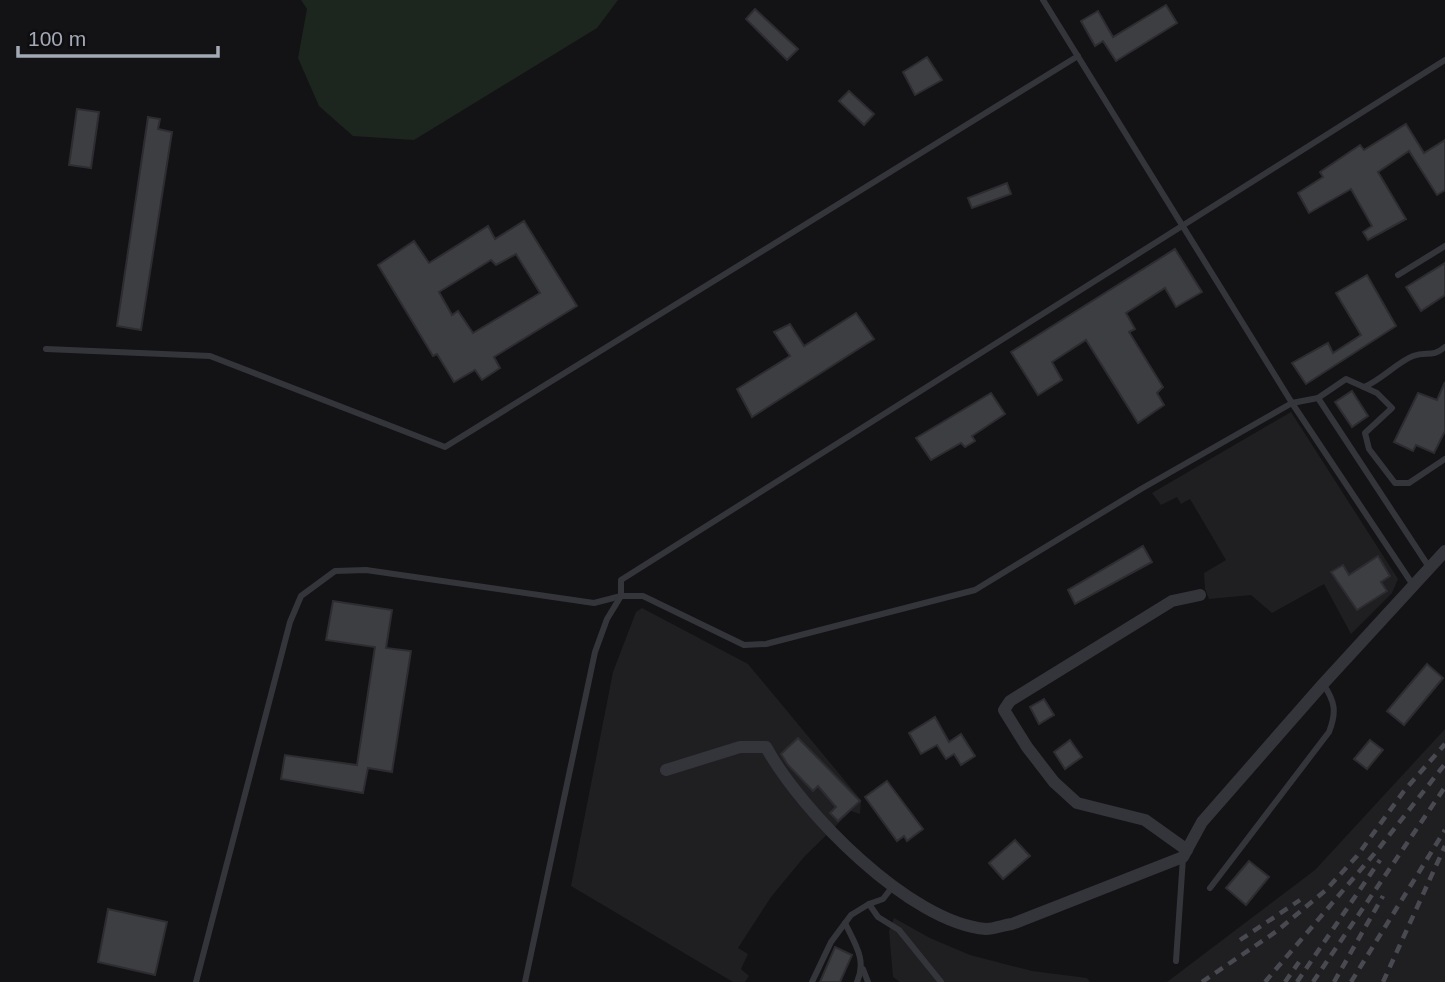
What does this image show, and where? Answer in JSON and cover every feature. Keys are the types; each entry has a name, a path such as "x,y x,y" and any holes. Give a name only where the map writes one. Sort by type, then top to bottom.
{"street":[{"path":"666,770 740,747 766,747 777,767 841,844 893,886 949,920 988,929 1012,924 1185,853 1202,822 1445,551"},
{"path":"1185,853 1145,820 1077,803 1055,782 1027,747 1004,710 1010,701 1172,601 1200,595"}],"lane":[{"path":"1043,0 1292,403 1413,586"},
{"path":"47,349 210,356 445,447 1078,56"},
{"path":"525,982 595,652 607,619 621,596 621,580 1445,60"},
{"path":"1398,275 1445,246"},
{"path":"1364,387 1377,382 1413,356 1437,354 1445,347"},
{"path":"196,982 290,622 301,596 335,571 366,570 594,603 621,596 643,596 744,645 766,643 975,590 1141,489 1292,403 1318,398 1346,379 1377,393 1392,408 1365,433 1369,449 1395,483 1409,483 1445,459"},
{"path":"1318,398 1429,567"},
{"path":"1210,888 1329,732 1335,718 1334,699 1323,684"},
{"path":"1176,961 1185,853"},
{"path":"812,982 831,942 851,915 883,898 893,886"},
{"path":"869,904 878,917 900,930 942,982"},
{"path":"845,923 859,953 868,982"},
{"path":"857,982 863,969"}],"shaded area":[{"path":"301,0 618,0 597,28 414,140 353,136 319,106 298,58 307,9"},
{"path":"1291,412 1398,579 1392,593 1351,634 1324,584 1272,613 1251,595 1209,599 1204,573 1226,560 1190,499 1181,504 1177,497 1161,505 1152,493"},
{"path":"642,608 748,664 861,800 860,814 851,811 804,857 771,897 738,948 748,954 741,969 749,976 745,982 733,982 571,886 613,672 636,612"},
{"path":"1445,729 1445,982 1167,982 1315,870"},
{"path":"894,918 930,938 970,955 1032,971 1087,978 1090,982 900,982 893,977 889,931"}],"building":[{"path":"1166,5 1177,23 1116,61 1103,41 1095,46 1081,21 1098,11 1113,37"},
{"path":"755,9 798,49 787,60 746,19"},
{"path":"927,57 942,80 915,95 903,72"},
{"path":"849,91 874,114 864,125 839,101"},
{"path":"77,109 99,112 91,168 69,165"},
{"path":"148,117 160,119 158,129 172,132 141,330 117,326"},
{"path":"1406,124 1424,153 1445,140 1445,190 1437,195 1409,151 1378,172 1406,219 1368,240 1363,232 1372,226 1351,189 1309,213 1298,193 1323,177 1320,172 1360,145 1364,150"},
{"path":"1007,183 1011,194 972,208 968,198"},
{"path":"524,221 577,306 494,357 500,368 482,380 475,370 454,382 437,354 433,356 378,265 414,241 429,263 488,226 495,239","holes":["516,254 540,293 473,333 458,311 452,315 439,292 491,260 496,265"]},
{"path":"1175,249 1202,292 1176,307 1165,288 1126,313 1135,329 1129,332 1163,387 1157,393 1164,405 1138,423 1086,340 1052,362 1062,380 1038,395 1011,352"},
{"path":"1445,263 1445,295 1421,311 1406,287"},
{"path":"1367,275 1396,326 1306,384 1292,363 1328,343 1333,353 1361,335 1336,293"},
{"path":"856,313 874,339 752,417 737,389 790,356 774,332 790,324 804,346"},
{"path":"1445,382 1445,431 1434,453 1416,445 1413,451 1394,442 1418,393 1437,400"},
{"path":"1352,391 1368,416 1352,427 1335,402"},
{"path":"991,393 1005,414 972,436 975,441 965,447 961,443 931,460 916,438"},
{"path":"1143,546 1152,562 1075,604 1068,590"},
{"path":"1378,556 1390,576 1381,582 1387,591 1357,610 1331,572 1343,565 1349,575"},
{"path":"333,601 392,610 386,648 411,651 392,772 368,768 363,793 281,779 285,755 357,765 375,647 326,640"},
{"path":"1427,664 1443,678 1404,725 1387,711"},
{"path":"1044,699 1054,715 1039,724 1030,707"},
{"path":"935,717 949,742 961,734 975,756 961,765 954,754 946,759 937,745 921,754 909,733"},
{"path":"798,738 860,801 838,821 830,813 836,807 818,786 813,791 781,754"},
{"path":"1070,740 1082,757 1065,769 1054,752"},
{"path":"1370,740 1383,750 1367,769 1354,759"},
{"path":"887,781 923,829 907,841 904,836 897,841 865,797"},
{"path":"1015,840 1030,856 1003,879 989,863"},
{"path":"1249,861 1269,877 1246,905 1226,888"},
{"path":"108,909 167,922 155,975 98,962"},
{"path":"835,947 852,955 840,982 820,982"}],"railway":[{"path":"1202,982 1277,931 1326,890 1357,856 1404,791 1445,744"},
{"path":"1265,982 1380,847 1445,764"},
{"path":"1313,982 1445,787"},
{"path":"1351,982 1445,830"},
{"path":"1383,982 1445,846"},
{"path":"1297,982 1380,860"},
{"path":"1334,982 1383,896"},
{"path":"1240,940 1300,900"},
{"path":"1285,982 1299,962"}]}
